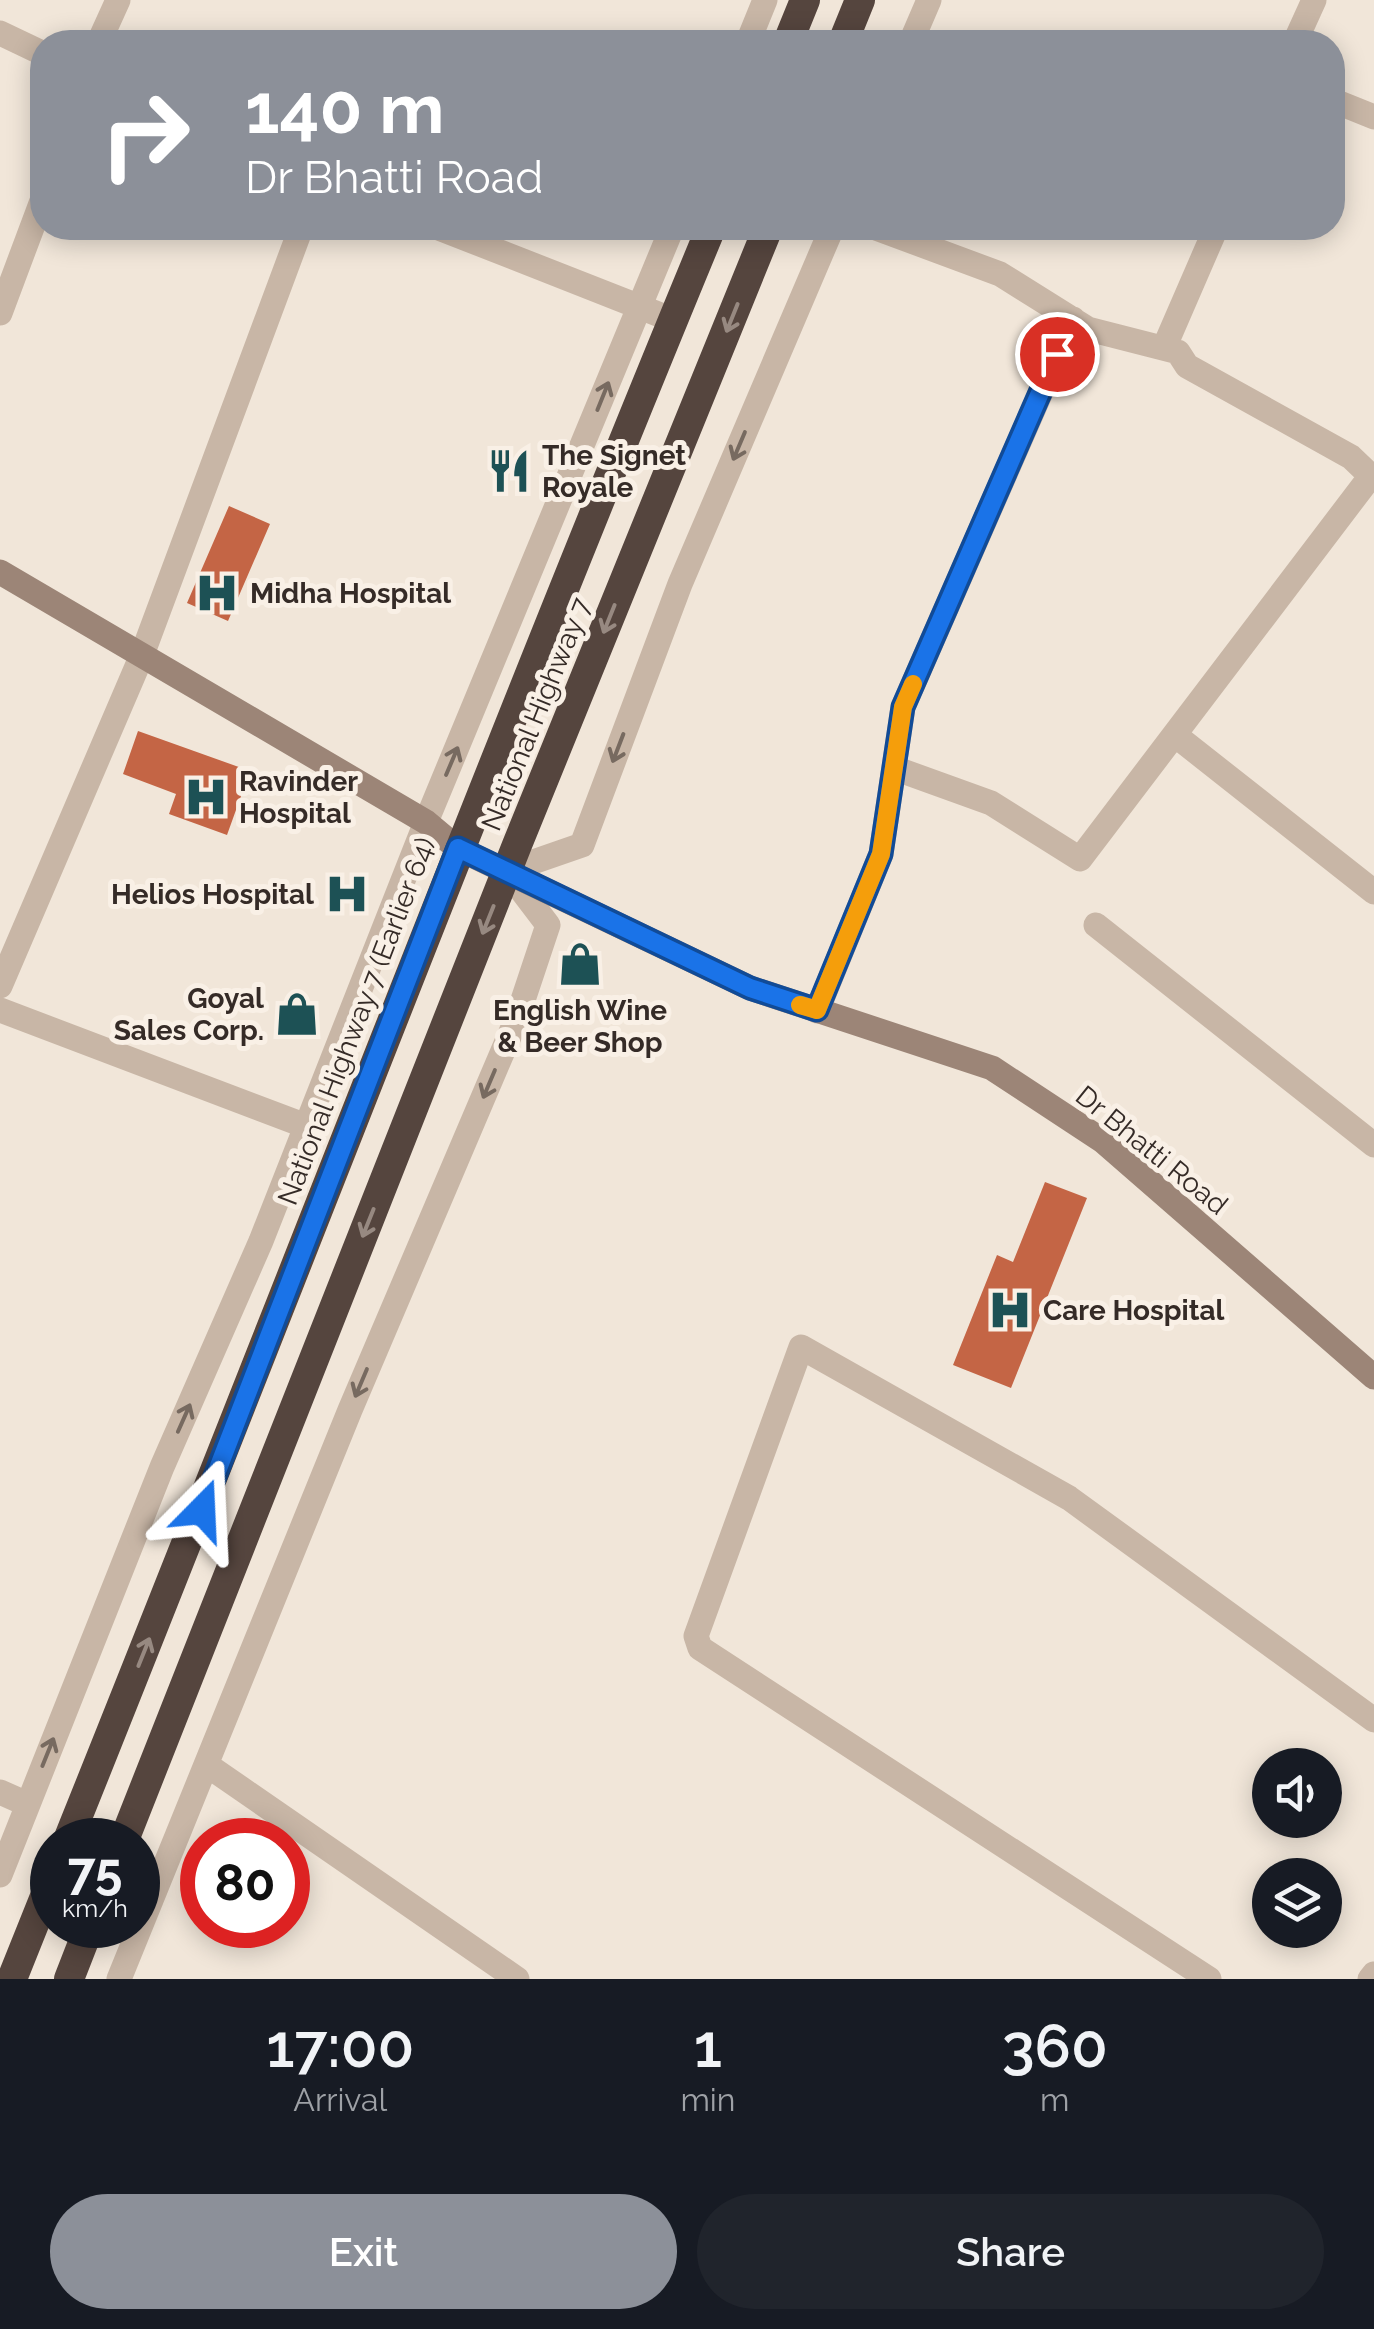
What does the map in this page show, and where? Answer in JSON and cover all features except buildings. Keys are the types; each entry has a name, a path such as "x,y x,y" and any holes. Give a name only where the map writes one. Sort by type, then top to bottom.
{"highway":[{"path":"793,30 805,0"},
{"path":"848,30 860,0"},
{"name":"National Highway 7 (Earlier 64)","path":"77,1818 202,1510 458,848 706,240"},
{"name":"National Highway 7","path":"133,1818 507,871 763,240"},
{"path":"12,1979 30,1934"},
{"path":"69,1979 81,1948"}],"main road":[{"name":"Dr Bhatti Road","path":"0,572 426,822 458,848 750,988 992,1068 1103,1141 1374,1377"}],"street":[{"path":"105,30 118,0"},
{"path":"753,30 766,0"},
{"path":"916,30 929,0"},
{"path":"1300,30 1314,0"},
{"path":"0,34 30,47"},
{"path":"1345,105 1374,117"},
{"path":"0,313 30,233"},
{"path":"0,986 142,655 297,240"},
{"path":"470,240 673,320"},
{"path":"0,1876 162,1467 306,1126 426,822 667,240"},
{"path":"119,1979 350,1410 517,1018 548,925 507,871 582,845 680,584 827,240"},
{"path":"894,768 990,803 1080,859 1372,478 1351,457 1187,366 1178,352 1088,329 1000,274 908,240"},
{"path":"1164,348 1211,240"},
{"path":"817,1010 881,854 903,707 1072,319"},
{"path":"1175,735 1374,892"},
{"path":"1096,925 1374,1145"},
{"path":"0,1010 306,1126"},
{"path":"1209,1979 700,1648 696,1636 801,1347 1070,1498 1374,1720"},
{"path":"207,1765 517,1979"},
{"path":"0,1792 27,1804"}],"slow traffic":[{"path":"800,1005 817,1010 881,854 903,707 913,684"}],"place":[{"name":"The Signet Royale","path":"509,471"},
{"name":"Midha Hospital","path":"217,593"},
{"name":"Ravinder Hospital","path":"206,797"},
{"name":"Helios Hospital","path":"347,894"},
{"name":"English Wine & Beer Shop","path":"580,964"},
{"name":"Goyal Sales Corp.","path":"297,1014"},
{"name":"Care Hospital","path":"1010,1310"}],"route":[{"path":"202,1510 458,848 750,988 817,1010 881,854 903,707 1057,354"}]}
